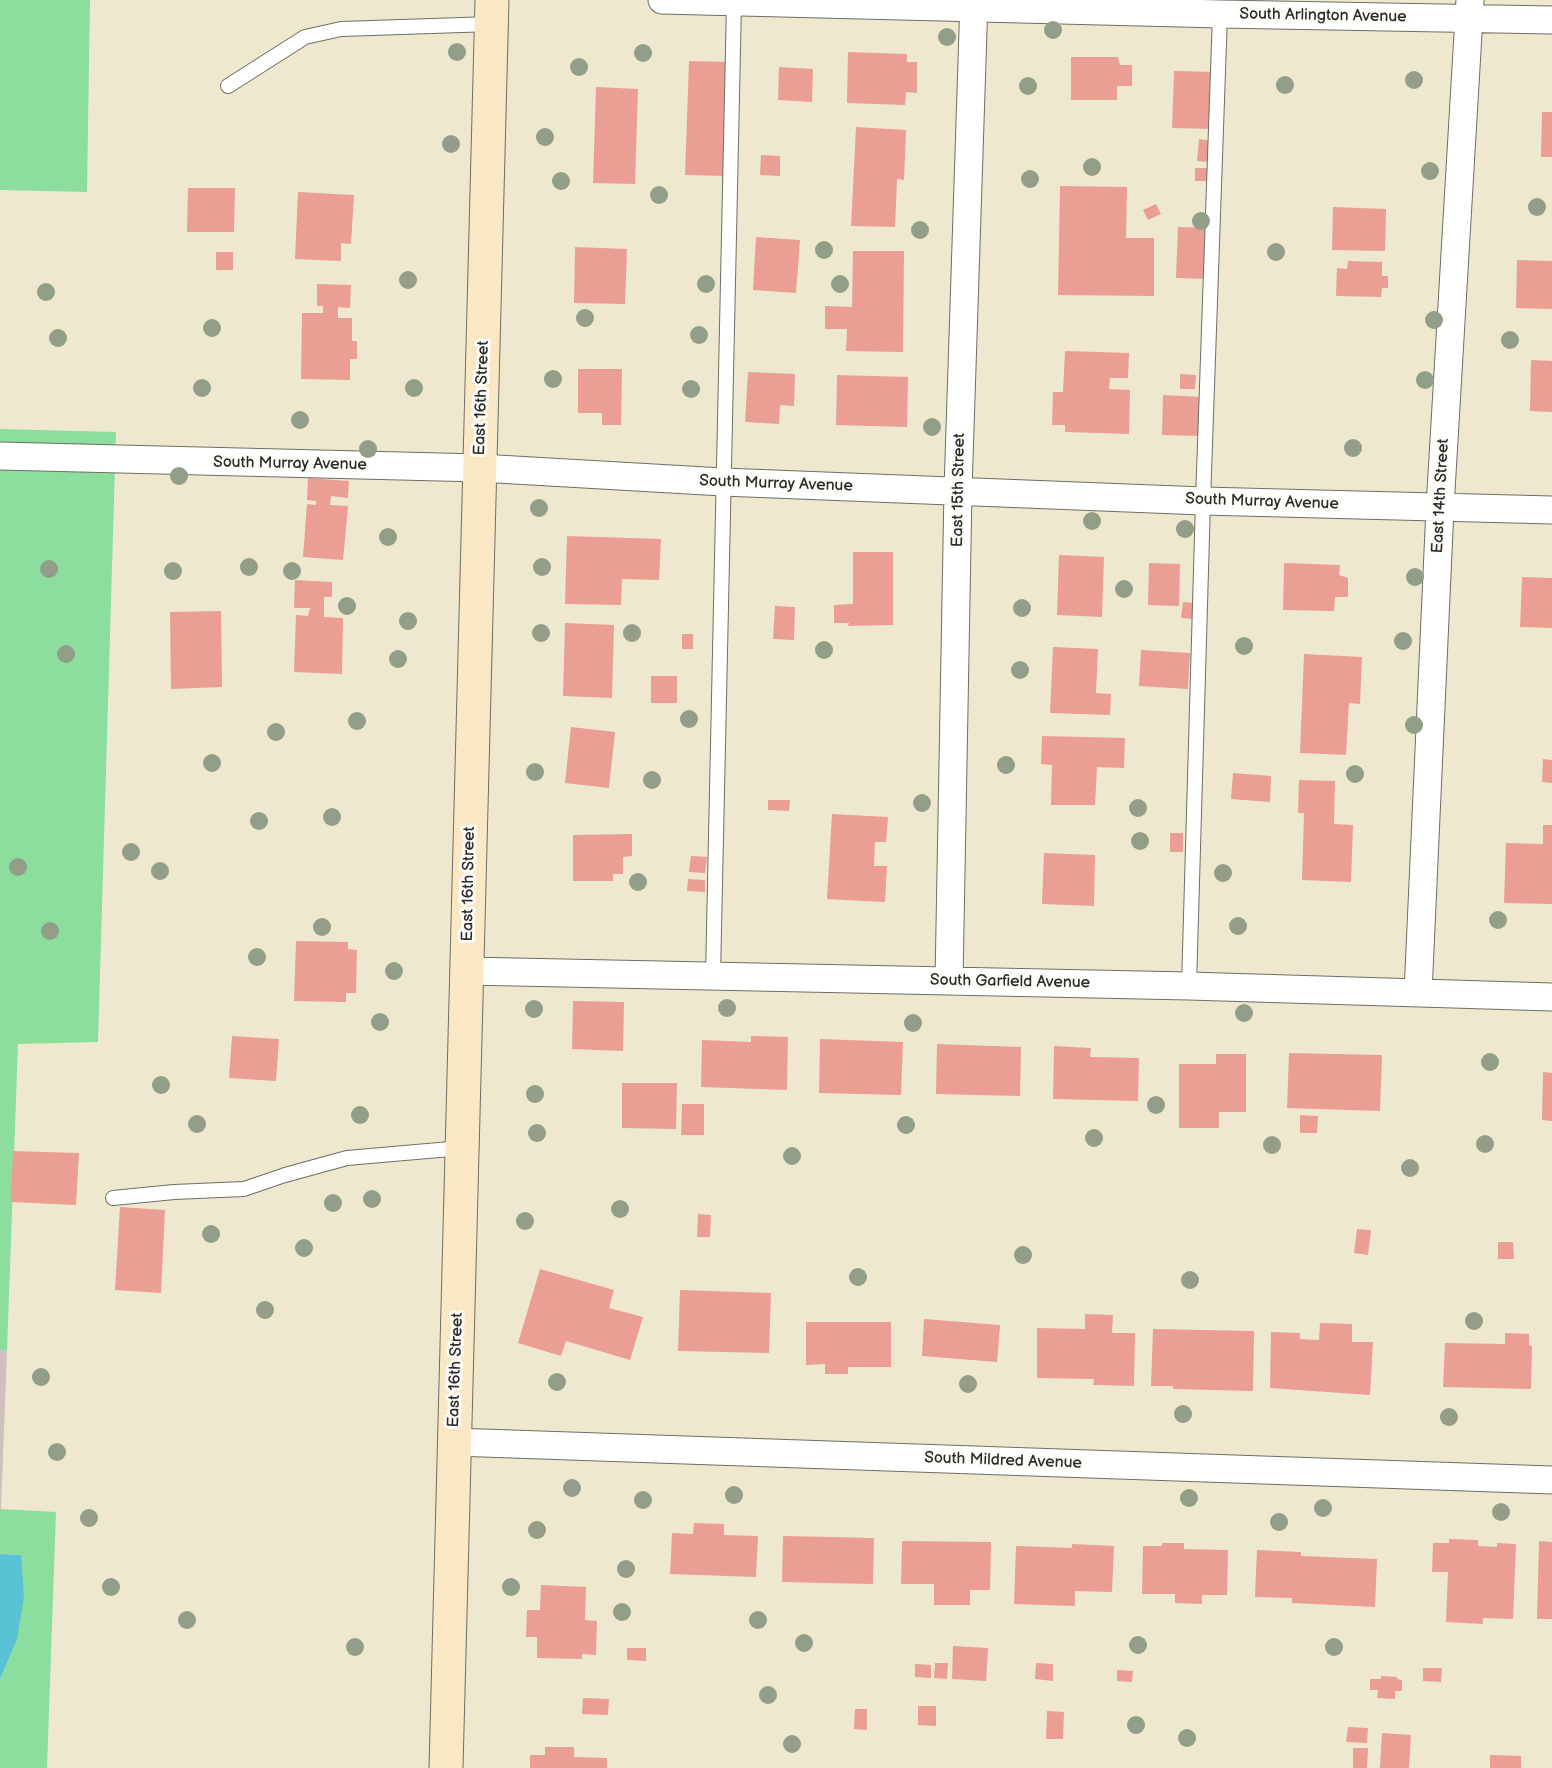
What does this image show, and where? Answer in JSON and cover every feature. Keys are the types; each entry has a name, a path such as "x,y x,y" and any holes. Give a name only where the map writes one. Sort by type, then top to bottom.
{"street":[{"name":"South Arlington Avenue","path":"662,0 734,3 974,4 1220,14 1469,9 1552,20"},
{"name":"East 15th Street","path":"949,981 958,490 974,4"},
{"name":"East 14th Street","path":"1418,993 1440,508 1469,9"},
{"name":"East 16th Street","path":"446,1768 492,12"},
{"name":"South Murray Avenue","path":"0,456 480,468 723,482 1203,501 1552,510"},
{"name":"South Garfield Avenue","path":"467,971 1189,986 1552,997"},
{"name":"South Mildred Avenue","path":"454,1442 1552,1480"}],"lane":[{"path":"713,976 734,3"},
{"path":"228,86 305,37 341,29 492,12"},
{"path":"1189,986 1220,14"},
{"path":"113,1198 174,1192 244,1189 347,1158 462,1148"}],"shaded area":[{"path":"0,1350 7,1351 1,1509 0,1509"}],"green space":[{"path":"0,0 90,0 87,192 0,190"},
{"path":"0,429 116,432 98,1042 18,1044 7,1351 0,1350"},
{"path":"0,1509 56,1512 47,1768 0,1768 0,1679 17,1640 21,1555 0,1554"}],"water":[{"path":"0,1554 21,1555 24,1596 17,1640 0,1679"}],"building":[{"path":"848,52 907,54 907,62 917,62 917,93 906,92 905,105 847,103"},
{"path":"1071,57 1118,57 1120,65 1132,65 1132,86 1117,86 1117,100 1071,100"},
{"path":"689,61 730,62 727,176 685,175"},
{"path":"779,67 813,69 812,102 778,100"},
{"path":"1174,71 1215,72 1213,129 1172,128"},
{"path":"596,87 638,89 635,184 593,183"},
{"path":"1542,112 1552,112 1552,157 1541,157"},
{"path":"856,127 906,130 904,180 897,179 895,227 851,226"},
{"path":"1199,139 1212,141 1211,162 1197,161"},
{"path":"761,155 780,156 780,176 760,175"},
{"path":"1195,168 1210,168 1210,181 1195,181"},
{"path":"1060,186 1127,187 1126,238 1154,238 1154,296 1058,295"},
{"path":"188,188 235,188 234,232 187,232"},
{"path":"298,192 354,195 351,244 341,243 341,261 295,259"},
{"path":"1156,204 1161,214 1148,220 1143,210"},
{"path":"1333,207 1386,209 1385,251 1332,250"},
{"path":"1178,227 1211,228 1209,279 1176,278"},
{"path":"756,237 800,240 796,293 753,290"},
{"path":"575,247 627,249 625,304 574,303"},
{"path":"853,251 904,251 903,352 846,351 847,329 825,329 825,306 852,307"},
{"path":"216,252 233,252 233,270 216,270"},
{"path":"1517,260 1552,261 1552,309 1516,308"},
{"path":"1348,261 1382,262 1382,276 1388,276 1388,288 1382,288 1381,297 1336,296 1337,268 1347,269"},
{"path":"317,284 351,285 350,308 338,307 338,318 352,318 352,341 357,341 357,359 350,359 350,380 301,379 302,313 323,313 323,306 317,306"},
{"path":"1065,351 1129,353 1128,378 1110,378 1109,389 1130,390 1129,434 1065,432 1065,425 1052,425 1053,392 1063,392"},
{"path":"1531,360 1552,361 1552,412 1530,411"},
{"path":"578,369 622,369 621,425 602,425 602,413 578,413"},
{"path":"748,372 795,374 794,406 780,405 779,424 745,422"},
{"path":"1180,374 1196,375 1195,389 1180,389"},
{"path":"837,375 908,377 907,427 836,425"},
{"path":"1163,395 1203,397 1202,436 1162,435"},
{"path":"308,478 349,481 348,498 331,496 330,505 348,506 343,560 303,557 307,504 316,505 316,501 307,500"},
{"path":"567,536 661,539 659,580 622,579 621,605 565,604"},
{"path":"853,552 893,552 893,625 848,626 849,623 834,623 834,605 853,604"},
{"path":"1059,555 1104,557 1102,617 1057,615"},
{"path":"1149,563 1180,564 1179,606 1148,605"},
{"path":"1284,563 1340,565 1339,575 1348,578 1348,597 1335,597 1334,611 1283,610"},
{"path":"1522,577 1552,578 1552,628 1520,627"},
{"path":"295,580 332,582 332,597 324,597 324,617 343,618 342,674 294,672 296,615 308,616 310,608 294,608"},
{"path":"1183,602 1196,603 1194,619 1181,618"},
{"path":"775,606 795,607 794,640 773,639"},
{"path":"221,611 222,687 171,689 170,612"},
{"path":"565,623 614,625 612,698 563,696"},
{"path":"682,634 693,634 693,649 682,649"},
{"path":"1053,647 1098,649 1096,693 1111,694 1110,715 1050,713"},
{"path":"1141,650 1190,653 1188,689 1139,686"},
{"path":"1304,654 1362,657 1360,704 1349,703 1346,755 1300,753"},
{"path":"651,676 677,676 677,703 651,703"},
{"path":"571,727 615,732 609,788 565,783"},
{"path":"1042,736 1125,738 1124,768 1097,767 1095,805 1051,805 1052,765 1041,764"},
{"path":"1543,759 1552,760 1552,783 1542,782"},
{"path":"1233,773 1271,776 1270,802 1231,799"},
{"path":"1299,780 1335,781 1334,824 1353,825 1351,882 1302,880 1304,813 1298,813"},
{"path":"768,800 790,800 789,811 768,810"},
{"path":"832,814 888,817 886,842 875,842 874,866 887,866 885,902 827,899"},
{"path":"1543,825 1552,825 1552,904 1504,903 1506,843 1543,844"},
{"path":"1170,833 1183,833 1183,852 1170,852"},
{"path":"632,834 632,856 623,857 623,874 613,874 613,881 573,881 573,835"},
{"path":"1044,853 1095,855 1094,906 1042,904"},
{"path":"691,856 707,857 705,873 689,872"},
{"path":"688,879 705,880 705,892 687,891"},
{"path":"296,941 348,942 348,949 357,950 356,993 346,993 346,1002 294,1001"},
{"path":"573,1001 624,1002 623,1051 572,1049"},
{"path":"232,1036 279,1039 276,1081 229,1078"},
{"path":"751,1036 788,1037 787,1090 701,1087 702,1040 751,1042"},
{"path":"820,1039 903,1042 901,1095 819,1093"},
{"path":"937,1044 1021,1047 1020,1096 936,1094"},
{"path":"1054,1046 1091,1048 1090,1057 1139,1058 1138,1101 1053,1099"},
{"path":"1289,1053 1382,1055 1380,1111 1287,1108"},
{"path":"1216,1054 1246,1054 1246,1112 1219,1112 1219,1128 1179,1128 1179,1064 1216,1064"},
{"path":"1543,1072 1552,1073 1552,1121 1542,1120"},
{"path":"622,1083 677,1083 676,1129 622,1128"},
{"path":"682,1104 704,1104 704,1135 681,1135"},
{"path":"1300,1115 1318,1116 1317,1133 1300,1133"},
{"path":"13,1151 79,1153 76,1205 11,1202"},
{"path":"120,1207 165,1210 161,1293 115,1290"},
{"path":"698,1214 711,1215 710,1237 697,1237"},
{"path":"1357,1229 1371,1230 1368,1255 1354,1253"},
{"path":"1498,1242 1513,1242 1514,1259 1498,1259"},
{"path":"540,1269 614,1290 609,1308 643,1317 630,1360 566,1341 561,1356 518,1343"},
{"path":"680,1290 771,1293 769,1353 678,1351"},
{"path":"1085,1314 1113,1315 1112,1333 1135,1333 1134,1386 1093,1385 1094,1379 1037,1378 1037,1328 1085,1329"},
{"path":"924,1319 1000,1325 997,1362 922,1356"},
{"path":"806,1322 891,1322 891,1367 848,1367 848,1374 825,1374 825,1364 806,1365"},
{"path":"1320,1323 1352,1324 1352,1342 1373,1342 1370,1395 1270,1388 1271,1332 1300,1333 1300,1339 1319,1340"},
{"path":"1153,1329 1254,1331 1253,1391 1173,1389 1173,1386 1151,1386"},
{"path":"1505,1333 1529,1334 1529,1345 1532,1346 1531,1389 1443,1387 1445,1343 1505,1344"},
{"path":"694,1523 724,1524 724,1535 758,1536 756,1577 670,1574 672,1533 693,1534"},
{"path":"783,1536 874,1538 873,1584 782,1582"},
{"path":"1449,1539 1478,1540 1478,1546 1497,1547 1497,1543 1516,1544 1513,1619 1483,1618 1483,1624 1446,1622 1448,1572 1432,1572 1433,1543 1449,1543"},
{"path":"902,1541 991,1542 990,1590 970,1590 970,1605 934,1605 934,1584 901,1584"},
{"path":"1539,1541 1552,1542 1552,1619 1537,1619"},
{"path":"1162,1543 1184,1543 1184,1549 1228,1550 1227,1595 1202,1595 1202,1604 1175,1603 1175,1594 1142,1594 1143,1546 1162,1546"},
{"path":"1072,1544 1114,1546 1112,1592 1075,1591 1075,1606 1014,1604 1016,1546 1072,1548"},
{"path":"1257,1550 1301,1552 1301,1556 1377,1559 1375,1607 1292,1603 1292,1598 1255,1597"},
{"path":"541,1585 586,1587 585,1620 597,1621 596,1655 582,1654 582,1659 537,1658 537,1637 526,1637 527,1610 540,1610"},
{"path":"953,1646 988,1648 986,1681 952,1679"},
{"path":"627,1648 646,1648 646,1661 627,1660"},
{"path":"935,1663 948,1663 947,1679 934,1678"},
{"path":"1036,1663 1053,1664 1053,1681 1035,1679"},
{"path":"915,1664 931,1665 931,1678 915,1677"},
{"path":"1423,1668 1442,1668 1441,1682 1423,1681"},
{"path":"1117,1670 1133,1671 1132,1682 1117,1681"},
{"path":"1381,1676 1397,1677 1402,1680 1402,1691 1395,1691 1395,1699 1377,1698 1378,1690 1370,1690 1370,1679 1381,1679"},
{"path":"583,1698 609,1699 608,1715 582,1714"},
{"path":"918,1706 936,1706 936,1726 918,1725"},
{"path":"855,1709 867,1709 867,1730 854,1729"},
{"path":"1047,1711 1064,1712 1063,1739 1046,1739"},
{"path":"1348,1727 1368,1728 1367,1743 1346,1742"},
{"path":"1382,1733 1411,1735 1409,1768 1380,1768"},
{"path":"545,1747 574,1747 574,1757 607,1758 607,1768 530,1768 530,1755 545,1755"},
{"path":"1353,1748 1368,1748 1367,1768 1353,1768"},
{"path":"1490,1755 1521,1756 1521,1768 1490,1768"}]}
